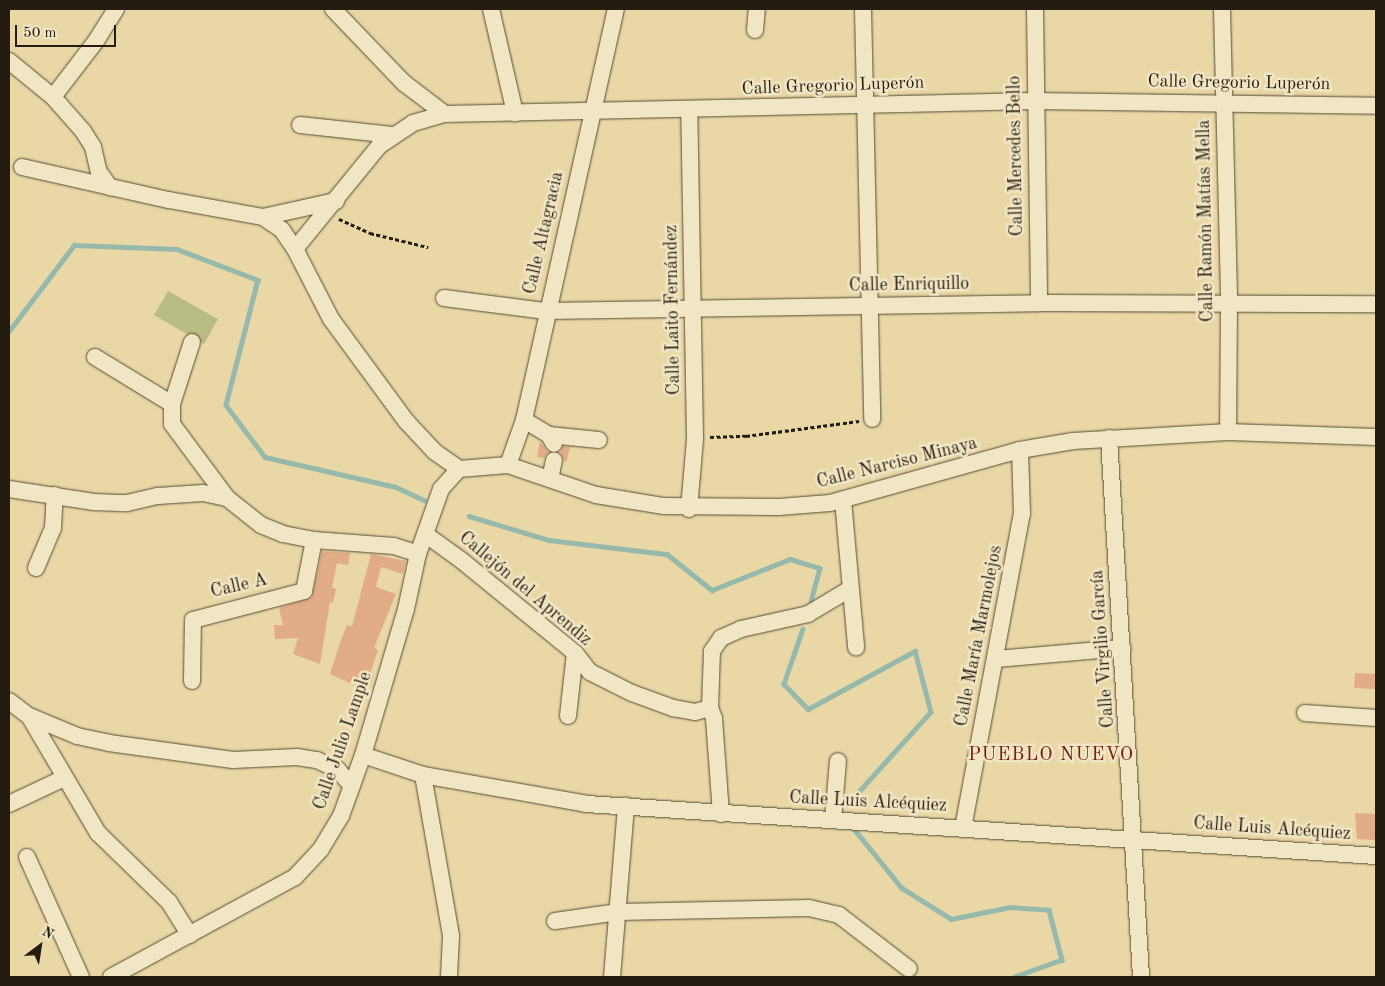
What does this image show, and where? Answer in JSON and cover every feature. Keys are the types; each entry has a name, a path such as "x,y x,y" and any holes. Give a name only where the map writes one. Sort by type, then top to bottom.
{"street":[{"path":"53,97 86,55 116,9"},
{"path":"334,9 404,83 445,114"},
{"path":"491,9 516,113"},
{"name":"Calle Altagracia","path":"508,465 524,420 546,311 616,9"},
{"path":"755,30 757,9"},
{"path":"863,9 872,419"},
{"name":"Calle Mercedes Bello","path":"1035,9 1039,303"},
{"name":"Calle Ramón Matías Mella","path":"1222,9 1229,302 1228,432"},
{"path":"9,61 53,97 83,131 93,147 99,172 110,187"},
{"name":"Calle Gregorio Luperón","path":"295,249 379,146 392,135 413,123 445,114 1035,101 1224,102 1376,106"},
{"name":"Calle Laito Fernández","path":"689,110 694,439 689,509"},
{"path":"300,125 392,135"},
{"path":"22,167 110,187 263,217 282,230 295,249 331,319 370,373 406,421 436,452 459,469"},
{"path":"263,217 336,201"},
{"name":"Calle Enriquillo","path":"444,298 546,311 693,307 1039,303 1229,302 1376,304"},
{"path":"192,342 172,404 172,424 227,498 261,525 282,534 314,540 394,546 418,554"},
{"path":"95,357 172,404"},
{"path":"524,420 551,439 599,440"},
{"name":"Calle Narciso Minaya","path":"459,469 508,465 596,495 689,509 779,507 843,500 1020,450 1109,438 1228,432 1376,437"},
{"name":"Calle Virgilio García","path":"1109,438 1123,648 1141,977"},
{"name":"Calle María Marmolejos","path":"963,828 1022,514 1020,450"},
{"path":"550,479 554,460"},
{"name":"Calle Julio Lample","path":"112,977 294,877 321,849 341,816 363,755 406,609 418,554 441,489 459,469"},
{"path":"9,489 94,502 127,502 158,496 203,492 227,498"},
{"path":"36,568 53,528 55,495"},
{"path":"843,500 856,647"},
{"name":"Callejón del Aprendiz","path":"425,534 461,560 575,653 590,672 632,693 673,708 695,712 710,708"},
{"name":"Calle A","path":"192,681 193,620 304,592 314,540"},
{"path":"721,814 714,718 710,708 712,651 721,638 741,629 776,624 808,614 850,589"},
{"path":"996,659 1123,648"},
{"path":"568,716 575,653"},
{"path":"9,701 29,716 77,736 109,743 233,760 297,757 317,760 338,770 352,786"},
{"path":"1305,713 1376,718"},
{"path":"29,716 98,833 168,902 190,935"},
{"name":"Calle Luis Alcéquiez","path":"363,755 423,775 513,793 587,804 1376,856"},
{"path":"833,820 838,761"},
{"path":"423,775 451,936 453,974"},
{"path":"9,804 64,778"},
{"path":"612,977 626,806"},
{"path":"27,857 81,977"},
{"path":"555,920 618,912 809,908 840,915 909,969"}],"path":[{"path":"324,213 370,233 428,247"},
{"path":"694,439 746,436 872,419"}],"green space":[{"path":"168,291 218,319 204,344 154,315"}],"building":[{"path":"540,441 548,452 544,458 537,457"},
{"path":"563,446 570,447 566,463 560,452"},
{"path":"322,551 350,553 348,565 337,563 332,588 336,589 333,603 330,602 320,664 293,654 298,638 275,639 274,625 283,625 279,608 312,597"},
{"path":"371,554 406,561 403,574 381,567 376,587 396,594 374,648 378,650 370,674 374,676 367,691 330,674 347,625 352,626"},
{"path":"1355,673 1376,674 1376,689 1354,688"},
{"path":"1355,813 1376,814 1376,840 1357,839"}],"waterway":[{"path":"9,331 74,245 177,249 258,280 226,405 265,457 396,487 424,500"},
{"path":"469,516 549,540 667,554 712,590 790,559 820,568 811,601"},
{"path":"803,629 784,684 808,709 915,651 931,712 859,792"},
{"path":"855,830 902,888 951,919 1010,907 1049,910 1062,960 1015,977"}],"district":[{"name":"PUEBLO NUEVO","path":"1051,756"}]}
